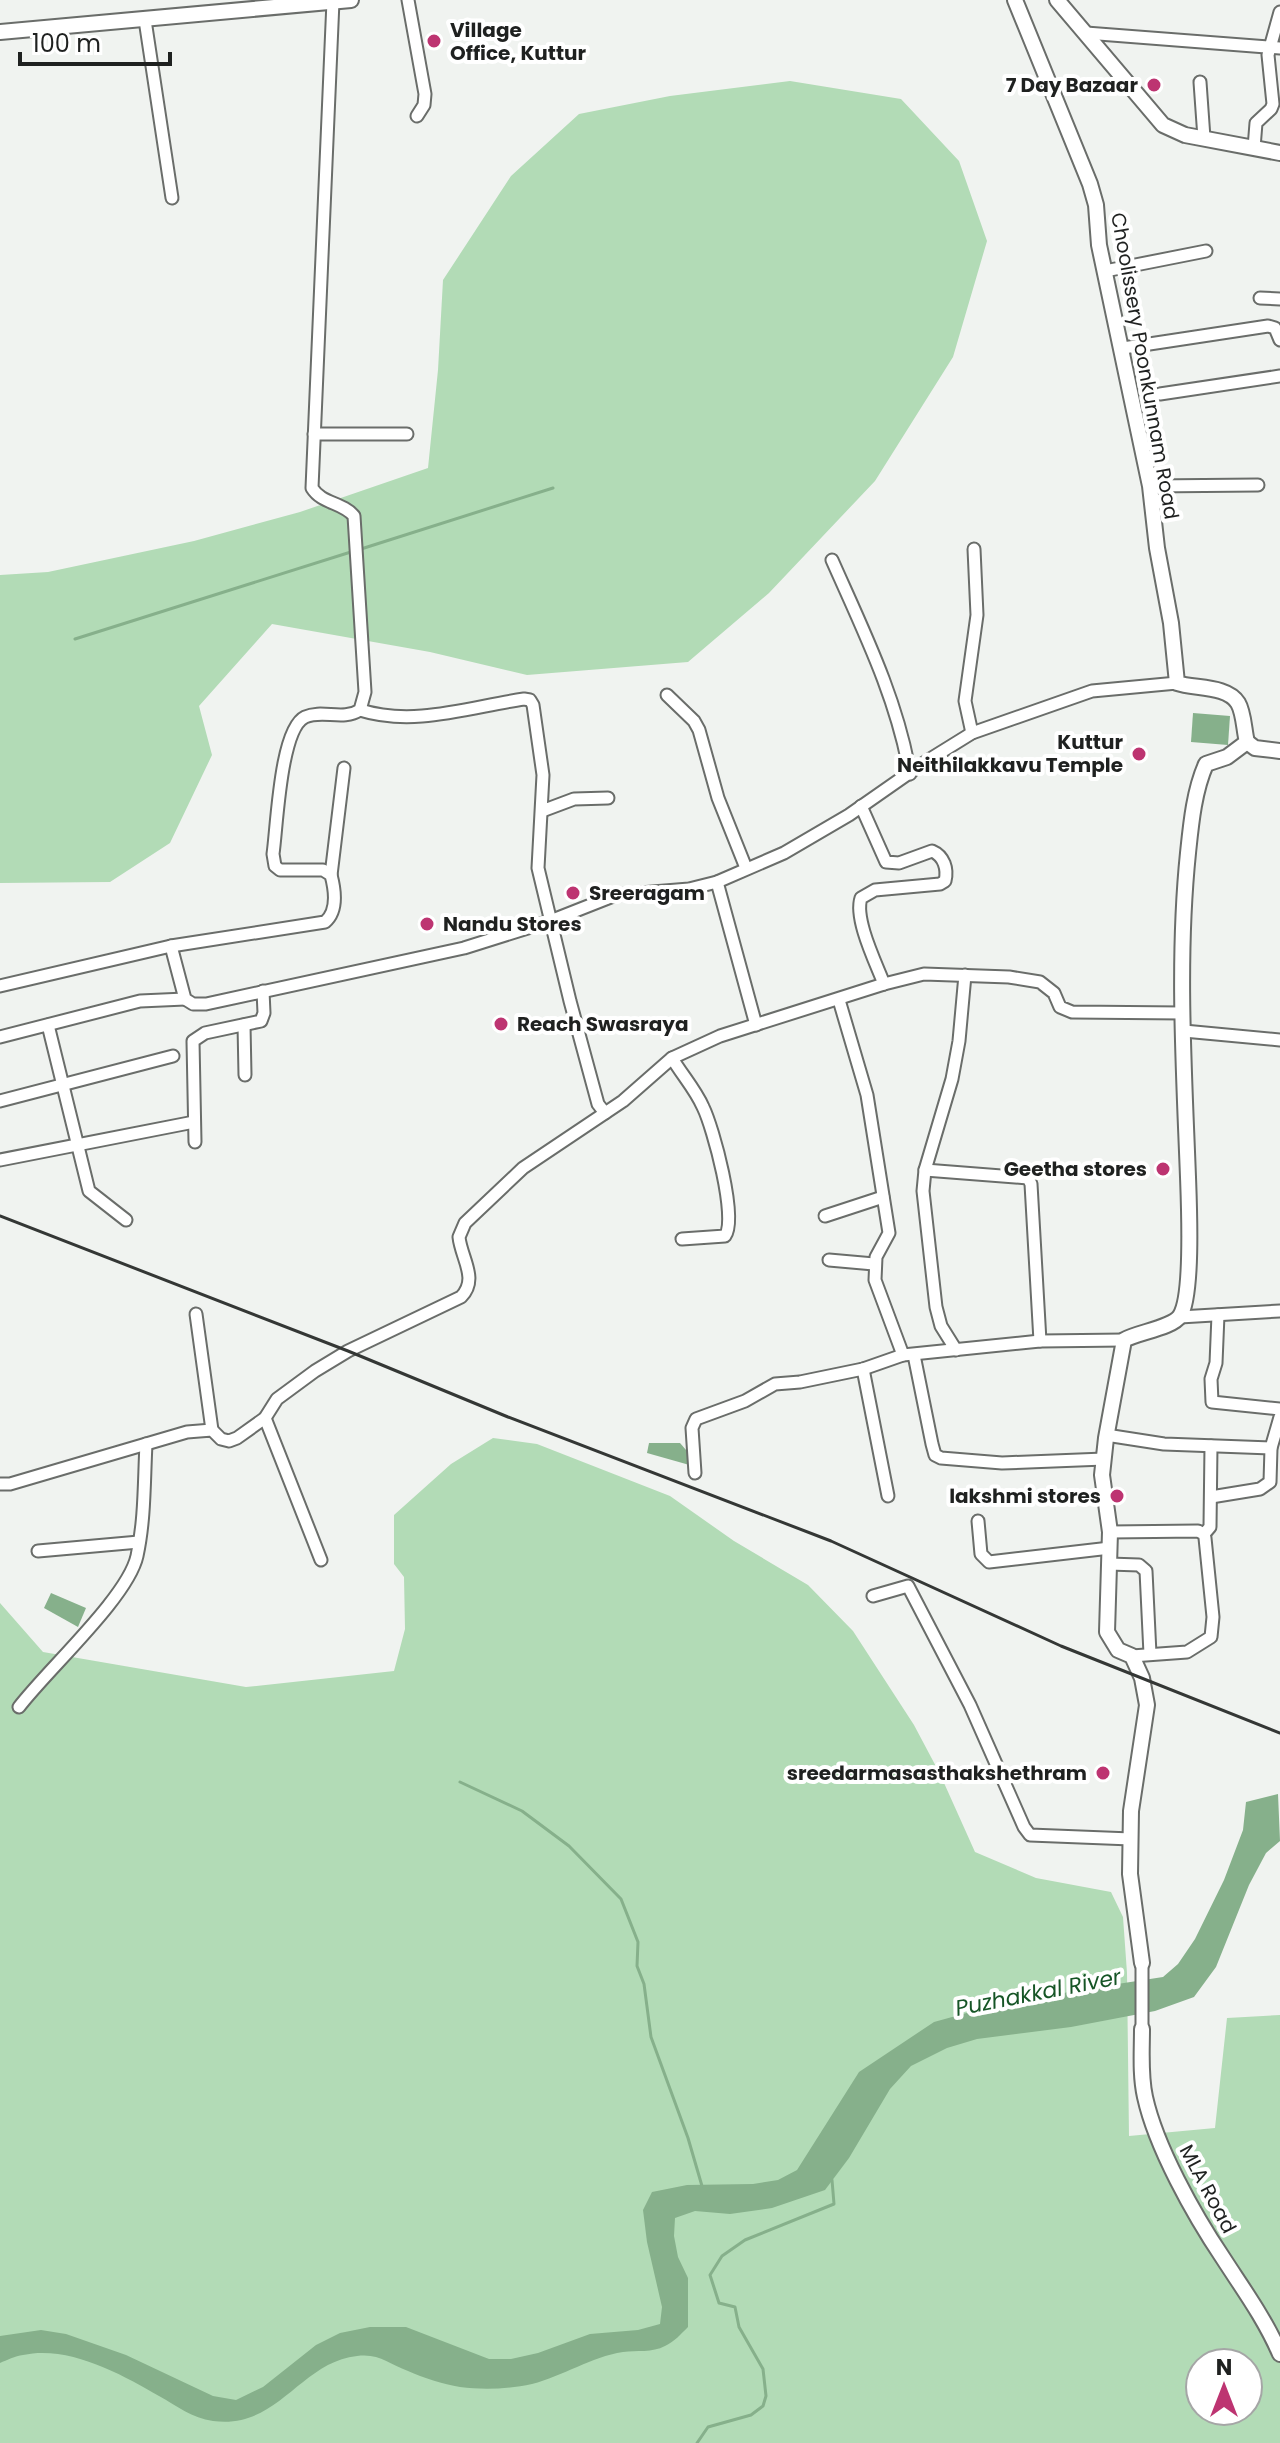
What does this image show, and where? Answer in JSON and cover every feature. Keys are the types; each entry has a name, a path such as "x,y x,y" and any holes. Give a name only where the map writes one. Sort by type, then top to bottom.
{"street":[{"path":"172,17 173,0"},
{"path":"0,32 351,0"},
{"path":"408,0 425,94 424,105 417,116"},
{"name":"Choolissery Poonkunnam Road","path":"1015,0 1096,205 1099,245 1150,486 1177,683"},
{"path":"1057,0 1163,125 1185,135 1280,153"},
{"path":"333,1 312,488 323,499 348,508 357,529 365,692 360,710"},
{"path":"1254,148 1256,123 1273,104 1268,71 1280,12"},
{"path":"145,20 172,198"},
{"path":"1086,33 1275,48"},
{"path":"1200,82 1204,138"},
{"path":"1105,271 1206,251"},
{"path":"1260,298 1280,299"},
{"path":"1123,348 1268,326 1275,328 1280,340"},
{"path":"1160,394 1280,376"},
{"path":"314,434 407,434"},
{"path":"1150,486 1258,485"},
{"path":"972,733 965,701 977,615 974,549"},
{"path":"832,560 896,713 910,774"},
{"path":"0,1037 140,1001 185,999 193,1004 206,1004 464,948 550,921 616,895 689,889 717,882 784,853 972,733 1092,691 1177,683 1213,689 1227,694 1238,703 1247,742 1255,748 1280,751"},
{"path":"667,695 699,730 714,788 746,868"},
{"path":"331,875 323,870 280,870 275,866 273,854 286,753 301,719 309,715 347,716 360,710 381,717 410,717 530,700 536,714 543,775 537,859 589,1071 598,1104 605,1113"},
{"path":"1180,1317 1188,1274 1190,1213 1182,910 1189,842 1200,778 1206,764 1227,757 1247,742"},
{"path":"0,986 171,946 325,922 334,912 331,875 344,768"},
{"path":"542,811 574,799 608,798"},
{"path":"861,806 886,862 899,863 932,851 945,866 945,881 940,884 875,890 861,898 862,922 884,984"},
{"path":"717,882 756,1025"},
{"path":"171,946 185,999"},
{"path":"196,1314 212,1430 221,1439 229,1441 265,1418 277,1399 315,1371 348,1351 461,1297 468,1290 469,1278 459,1237 465,1223 523,1168 576,1135 635,1092 672,1058 720,1036 924,974 1040,982 1054,993 1060,1007 1072,1012 1183,1013"},
{"path":"956,1350 941,1326 936,1307 924,1204 925,1170 952,1079 959,1041 965,975"},
{"path":"195,1142 193,1041 205,1033 263,1018 263,991"},
{"path":"839,1000 867,1095 889,1233 874,1264 875,1280 909,1355 935,1455 1002,1463 1104,1459"},
{"path":"48,1025 89,1191 126,1220"},
{"path":"244,1025 245,1075"},
{"path":"1184,1031 1280,1040"},
{"path":"0,1101 173,1056"},
{"path":"672,1058 695,1091 712,1129 724,1179 730,1226 725,1236 682,1239"},
{"path":"0,1160 194,1122"},
{"path":"925,1170 1028,1178 1031,1184 1040,1341"},
{"path":"825,1216 883,1197"},
{"path":"829,1260 874,1264"},
{"path":"695,1473 692,1428 696,1419 745,1401 775,1384 863,1369 909,1355 1040,1341 1124,1340 1172,1323 1180,1317 1280,1311"},
{"path":"1218,1315 1211,1400 1217,1404 1280,1409"},
{"path":"1124,1340 1106,1435 1102,1475 1110,1532 1107,1632 1118,1650 1132,1656 1187,1652 1211,1637 1213,1617 1204,1534 1210,1527 1211,1446"},
{"path":"863,1369 888,1496"},
{"path":"1211,1497 1266,1486 1272,1474 1271,1448 1280,1417"},
{"path":"265,1418 321,1560"},
{"path":"0,1484 10,1484 187,1432 212,1430"},
{"path":"1106,1435 1164,1444 1271,1448"},
{"path":"19,1707 129,1577 139,1542 146,1444"},
{"path":"978,1521 981,1554 989,1562 1110,1556 1139,1565 1146,1571 1150,1654"},
{"path":"1110,1532 1198,1531 1204,1534"},
{"path":"38,1551 139,1542"},
{"path":"873,1596 908,1586 970,1705 1030,1835 1131,1839"},
{"path":"1132,1656 1142,1678 1147,1705 1133,1794 1130,1874 1142,1963 1142,2029"},
{"name":"MLA Road","path":"1142,2029 1145,2100 1164,2149 1185,2195 1221,2256 1266,2322 1280,2354"}],"shaded area":[{"path":"790,81 901,99 959,161 987,241 953,357 875,481 769,593 688,662 527,675 430,652 272,624 199,706 212,755 170,843 110,882 0,883 0,575 48,572 194,541 300,512 428,468 443,280 511,176 579,114 670,96"},
{"path":"1193,713 1230,716 1228,745 1191,742"},
{"path":"493,1438 537,1444 670,1496 734,1541 808,1585 853,1631 914,1725 975,1852 1036,1878 1111,1892 1123,1917 1127,1973 1129,2136 1215,2128 1227,2018 1280,2015 1280,2443 0,2443 0,1603 43,1652 246,1687 394,1671 405,1629 404,1577 394,1564 394,1515 451,1464"},
{"path":"649,1443 680,1443 693,1458 693,1466 647,1453"},
{"path":"51,1593 86,1608 78,1627 44,1608"},
{"path":"1278,1794 1280,1841 1266,1853 1249,1885 1216,1967 1194,1997 1155,2011 1071,2027 977,2039 947,2048 911,2066 890,2089 849,2158 825,2190 772,2208 730,2214 695,2211 675,2218 678,2257 688,2278 688,2327 665,2346 611,2354 532,2384 496,2388 447,2384 378,2358 357,2356 337,2361 320,2370 272,2406 236,2421 213,2421 198,2417 111,2371 76,2358 40,2353 0,2363 0,2336 41,2330 66,2334 126,2355 213,2396 236,2400 263,2387 316,2345 340,2333 370,2327 406,2327 489,2359 511,2359 538,2353 590,2334 638,2330 660,2324 662,2307 643,2210 652,2192 687,2185 753,2184 778,2180 797,2170 859,2072 934,2022 992,2006 1021,2004 1072,1991 1163,1977 1178,1964 1195,1939 1224,1880 1243,1830 1246,1802"}],"waterway":[{"path":"361,549 553,488"},
{"path":"75,639 354,551"},
{"path":"460,1782 522,1811 569,1846 621,1899 638,1942 637,1966 644,1984 651,2037 702,2186"},
{"path":"697,2443 708,2427 751,2415 763,2406 766,2396 763,2369 739,2327 735,2307 719,2303 710,2275 722,2256 745,2240 834,2204 832,2180"}],"railway":[{"path":"0,1216 831,1541 1061,1646 1280,1733"}],"place":[{"name":"Village Office, Kuttur","path":"434,41"},
{"name":"7 Day Bazaar","path":"1154,85"},
{"name":"Kuttur Neithilakkavu Temple","path":"1139,754"},
{"name":"Sreeragam","path":"573,893"},
{"name":"Nandu Stores","path":"427,924"},
{"name":"Reach Swasraya","path":"501,1024"},
{"name":"Geetha stores","path":"1163,1169"},
{"name":"lakshmi stores","path":"1117,1496"},
{"name":"sreedarmasasthakshethram","path":"1103,1773"}],"water label":[{"name":"Puzhakkal River","path":"1038,1992"}]}
